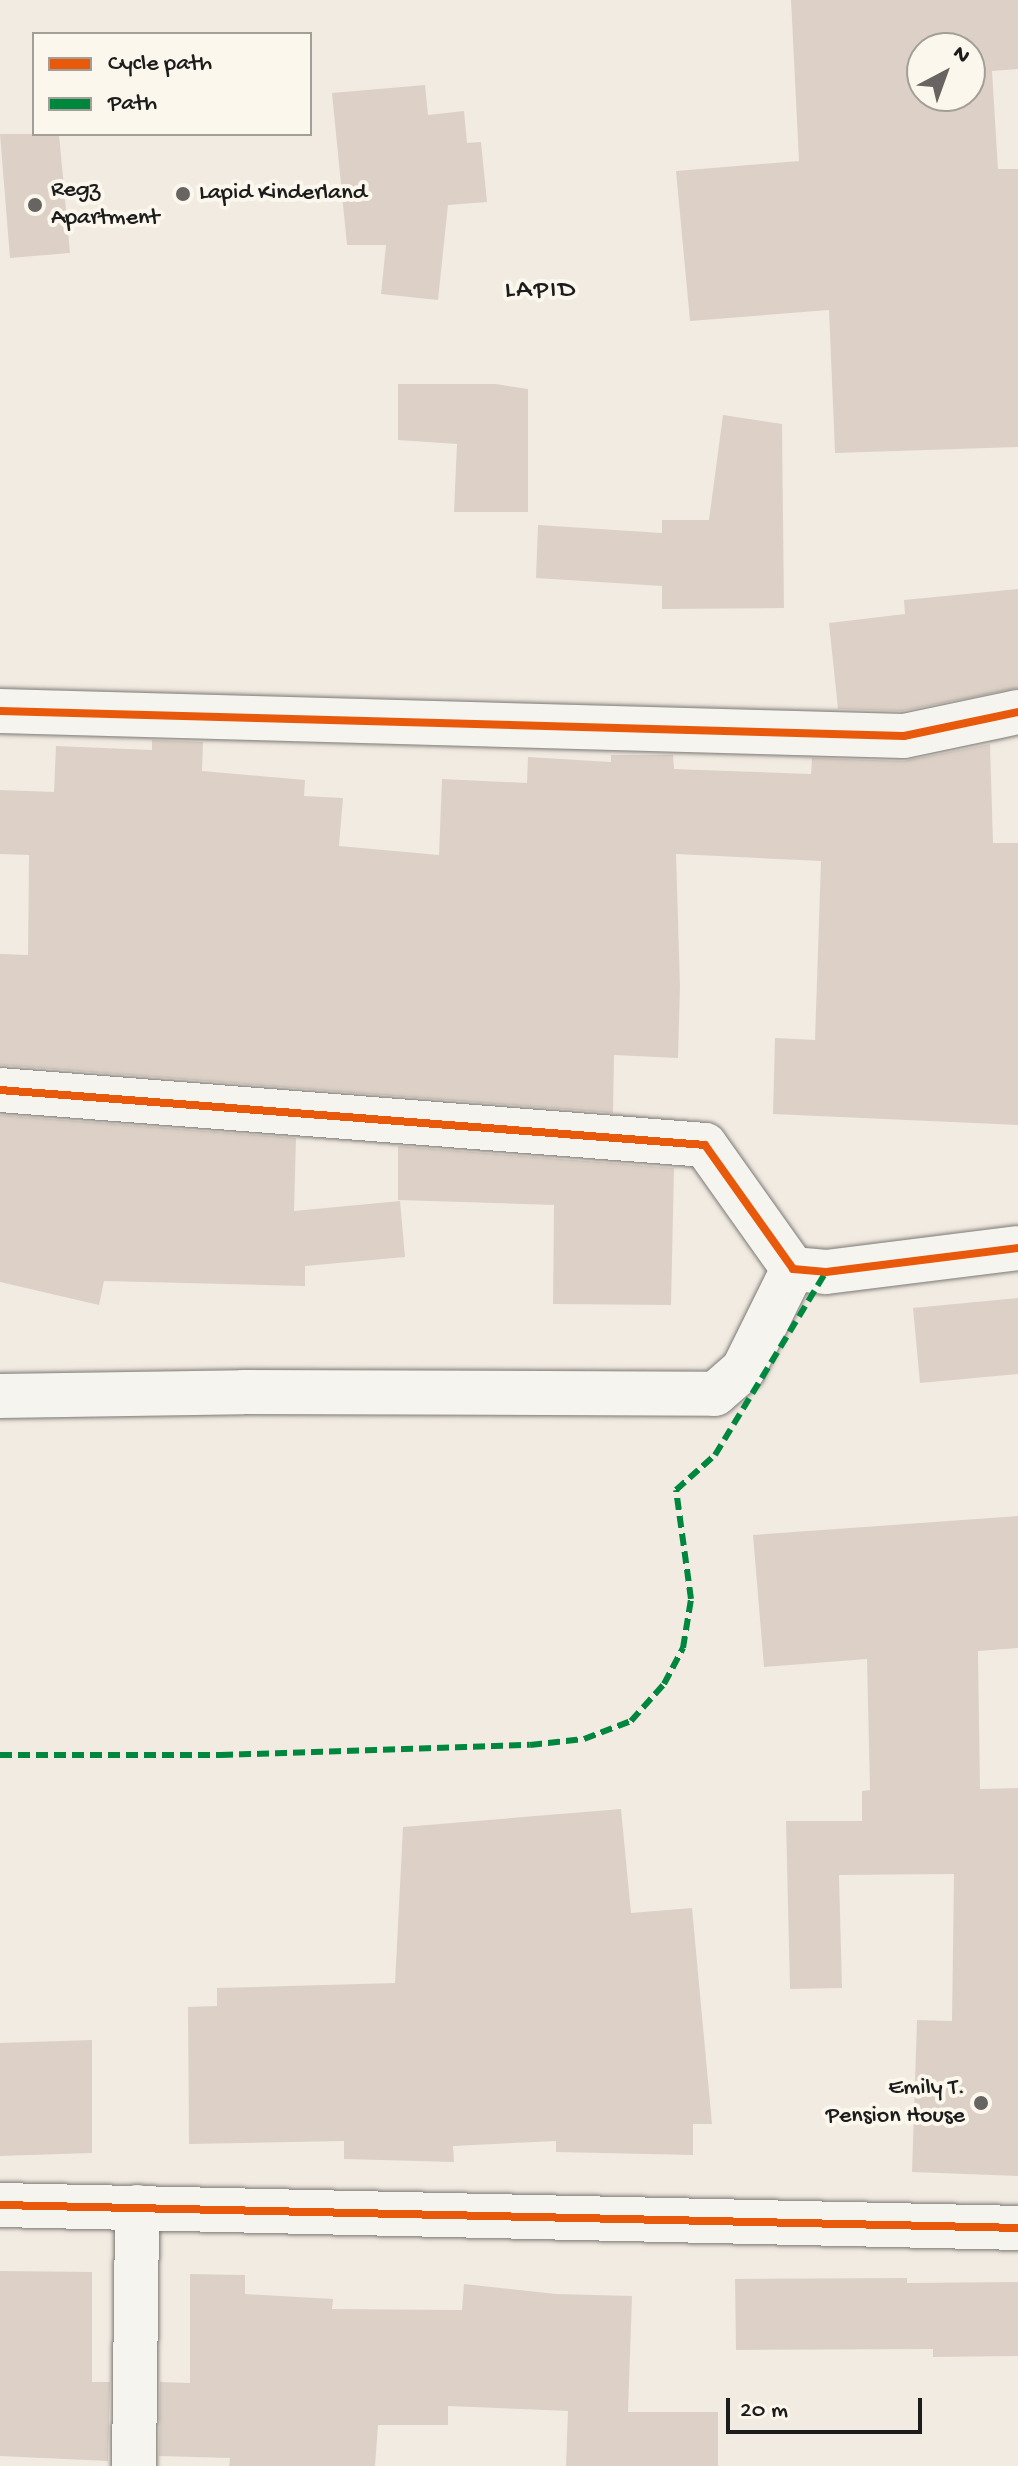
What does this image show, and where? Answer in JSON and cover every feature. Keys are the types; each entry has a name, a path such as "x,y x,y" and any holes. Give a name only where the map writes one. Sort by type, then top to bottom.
{"street":[{"path":"0,711 904,736 1018,712"},
{"path":"0,1090 705,1145 793,1269 826,1272 1018,1248"},
{"path":"0,1396 243,1392 715,1394 743,1370 793,1269"},
{"path":"0,2205 1018,2228"},
{"path":"134,2466 137,2207"}],"building":[{"path":"791,0 1018,0 1018,69 992,71 998,169 1018,169 1018,447 835,453 829,310 690,321 676,171 799,161"},
{"path":"425,85 428,115 464,111 467,143 481,142 487,202 448,205 438,300 381,294 386,245 347,245 332,93"},
{"name":"Regz Apartment","path":"0,134 59,136 70,253 10,258"},
{"path":"398,384 496,384 528,389 528,512 454,512 457,444 398,440"},
{"path":"723,415 782,424 784,608 662,609 662,586 536,578 538,525 662,533 662,520 709,520"},
{"path":"1018,589 1018,688 902,711 838,709 829,623 905,614 904,600"},
{"path":"152,740 203,742 202,771 305,780 304,796 343,798 339,846 439,855 442,779 527,783 528,757 611,762 611,755 673,755 674,769 811,774 812,758 904,761 990,744 993,843 1018,843 1018,1125 773,1114 775,1038 815,1040 821,861 676,854 680,987 678,1058 614,1055 613,1113 0,1065 0,954 28,955 29,855 0,854 0,790 54,792 56,746 152,750"},
{"path":"0,1115 296,1138 294,1211 400,1201 405,1257 305,1266 305,1286 104,1281 99,1305 0,1282"},
{"path":"398,1146 674,1168 671,1305 553,1304 554,1205 398,1200"},
{"path":"1018,1298 1018,1374 920,1383 913,1308"},
{"path":"1018,1516 1018,1648 978,1651 980,1789 1018,1788 1018,2176 912,2172 917,2020 952,2021 954,1874 839,1875 842,1988 790,1989 786,1821 862,1821 862,1791 870,1790 867,1659 764,1667 753,1535"},
{"path":"621,1809 631,1913 692,1908 712,2124 693,2124 693,2155 556,2152 556,2141 453,2146 454,2162 344,2159 344,2141 189,2144 188,2007 217,2006 217,1988 395,1983 403,1827"},
{"path":"92,2040 92,2153 0,2156 0,2043"},
{"path":"0,2271 92,2272 92,2382 110,2382 108,2461 0,2456"},
{"path":"190,2274 245,2275 245,2294 333,2299 332,2309 462,2310 464,2284 556,2294 632,2296 628,2412 718,2412 718,2466 566,2466 568,2411 448,2406 448,2425 378,2425 375,2466 229,2466 230,2458 159,2456 160,2382 190,2383"},
{"path":"907,2278 907,2283 1018,2282 1018,2356 933,2357 933,2349 736,2350 735,2279"}],"marked path":[{"path":"0,1755 221,1755 530,1745 584,1739 631,1721 664,1684 683,1648 691,1599 676,1490 715,1455 826,1272"}],"cycle path":[{"path":"0,711 904,736 1018,712"},
{"path":"0,1090 705,1145 793,1269 826,1272 1018,1248"},
{"path":"0,2205 1018,2228"}],"place":[{"name":"Lapid Kinderland","path":"183,194"},
{"name":"Regz Apartment","path":"35,205"},
{"name":"Emily T. Pension House","path":"981,2103"}],"district":[{"name":"LAPID","path":"541,292"}]}
